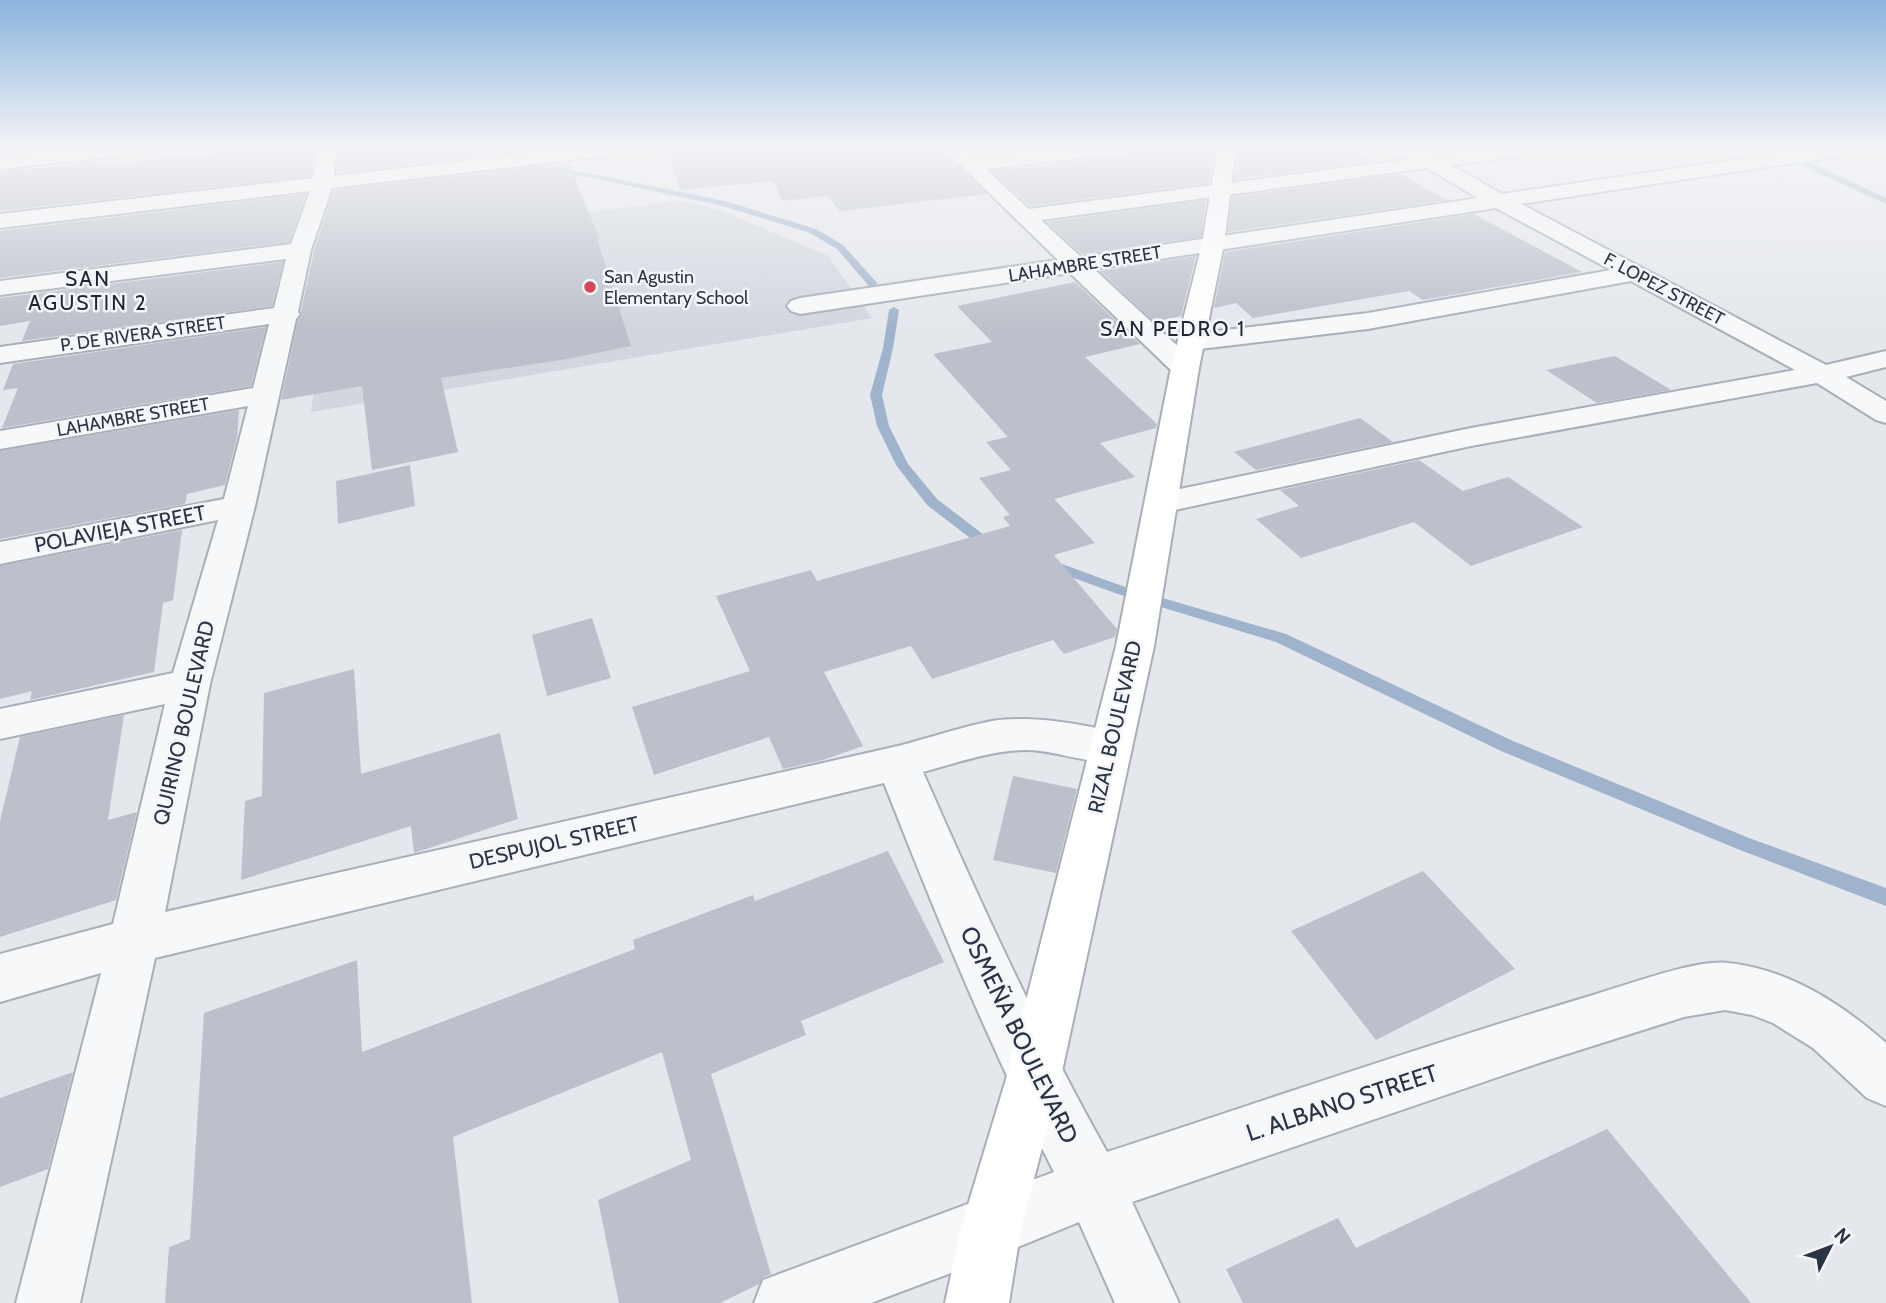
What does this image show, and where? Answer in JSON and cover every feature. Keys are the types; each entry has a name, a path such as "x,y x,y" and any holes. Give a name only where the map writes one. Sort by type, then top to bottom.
{"main road":[{"name":"RIZAL BOULEVARD","path":"977,1303 991,1228 1034,1076 1135,646 1185,368 1213,244 1217,207"}],"street":[{"path":"0,221 81,207"},
{"name":"QUIRINO BOULEVARD","path":"48,1303 134,941 190,684 239,506 313,207"},
{"path":"1015,207 1185,368"},
{"path":"1025,216 1089,207"},
{"name":"LAHAMBRE STREET","path":"800,306 1453,207"},
{"name":"F. LOPEZ STREET","path":"1510,207 1822,374 1886,414"},
{"path":"0,288 300,250"},
{"path":"1191,342 1368,321 1636,273"},
{"name":"P. DE RIVERA STREET","path":"0,355 287,314"},
{"path":"1159,515 1471,437 1822,374 1886,359"},
{"name":"LAHAMBRE STREET","path":"0,440 265,395"},
{"name":"POLAVIEJA STREET","path":"0,552 239,506"},
{"path":"0,723 190,684"},
{"name":"DESPUJOL STREET","path":"0,978 134,941 898,763 992,737 1027,734 1111,747"},
{"name":"OSMEÑA BOULEVARD","path":"898,763 965,925 1034,1076 1093,1185 1147,1303"},
{"name":"L. ALBANO STREET","path":"786,1303 991,1228 1093,1185 1545,1035 1684,993 1725,986 1755,991 1791,1006 1832,1030 1886,1079"}],"shaded area":[{"name":"San Agustin Elementary School","path":"631,207 705,207 720,210 828,256 872,318 311,412 336,243"}],"building":[{"path":"0,207 37,207 0,211"},
{"path":"200,207 301,207 289,242 0,278 0,231"},
{"path":"328,207 587,207 599,238 597,239 631,346 567,359 441,378 458,452 372,470 362,386 281,400 298,320 303,314 301,311 314,251"},
{"path":"836,207 876,207 840,211"},
{"path":"1157,207 1205,207 1201,237 1082,254 1047,222"},
{"path":"1231,207 1401,207 1228,232"},
{"path":"1474,214 1582,272 1423,300 1409,291 1253,318 1236,303 1214,308 1225,252"},
{"path":"1196,256 1181,316 1155,322 1100,271"},
{"path":"283,262 272,306 22,341 30,321 0,326 0,298"},
{"path":"1075,282 1140,344 1085,357 1157,424 1156,428 1100,443 1135,477 1054,499 1095,543 1054,555 1117,629 1115,637 1064,654 1053,640 932,679 911,646 824,672 863,746 823,760 783,769 769,737 654,775 632,707 750,671 716,596 811,570 817,581 1010,526 1003,517 1010,515 979,478 1011,470 986,442 1008,437 933,354 992,342 957,306"},
{"path":"266,327 251,386 2,428 18,388 3,390 13,364"},
{"path":"1615,356 1671,390 1597,403 1546,370"},
{"path":"239,410 237,438 225,485 187,494 185,504 0,539 0,451"},
{"path":"1360,418 1393,442 1256,470 1234,452"},
{"path":"1419,460 1463,491 1508,477 1583,527 1471,566 1414,522 1301,558 1256,519 1299,506 1280,490"},
{"path":"410,465 415,506 338,524 336,481"},
{"path":"182,530 173,600 163,603 154,672 30,700 32,691 0,699 0,566"},
{"path":"592,618 611,678 547,696 532,635"},
{"path":"354,669 361,774 500,733 518,819 414,853 411,826 241,880 245,801 262,796 264,693"},
{"path":"124,715 108,820 137,812 116,900 0,937 0,821 20,737"},
{"path":"1013,776 1077,789 1056,873 993,860"},
{"path":"888,851 944,962 801,1021 806,1035 711,1074 771,1274 762,1278 759,1284 720,1303 619,1303 598,1200 691,1160 662,1052 453,1137 472,1303 165,1303 169,1247 190,1239 204,1013 357,960 362,1052 635,949 633,940 753,895 755,901"},
{"path":"1423,871 1515,969 1376,1040 1291,931"},
{"path":"73,1072 48,1169 0,1187 0,1098"},
{"path":"1607,1129 1751,1303 1243,1303 1226,1269 1338,1218 1356,1248"}],"waterway":[{"path":"734,207 813,231 840,247 873,284"},
{"path":"894,310 876,395 883,426 902,465 932,502 983,541 993,544"},
{"path":"1051,565 1120,590 1281,638 1507,746 1742,843 1886,897"}],"place":[{"name":"San Agustin Elementary School","path":"590,287"}],"district":[{"name":"SAN AGUSTIN 2","path":"88,291"},
{"name":"SAN PEDRO 1","path":"1173,329"}]}
